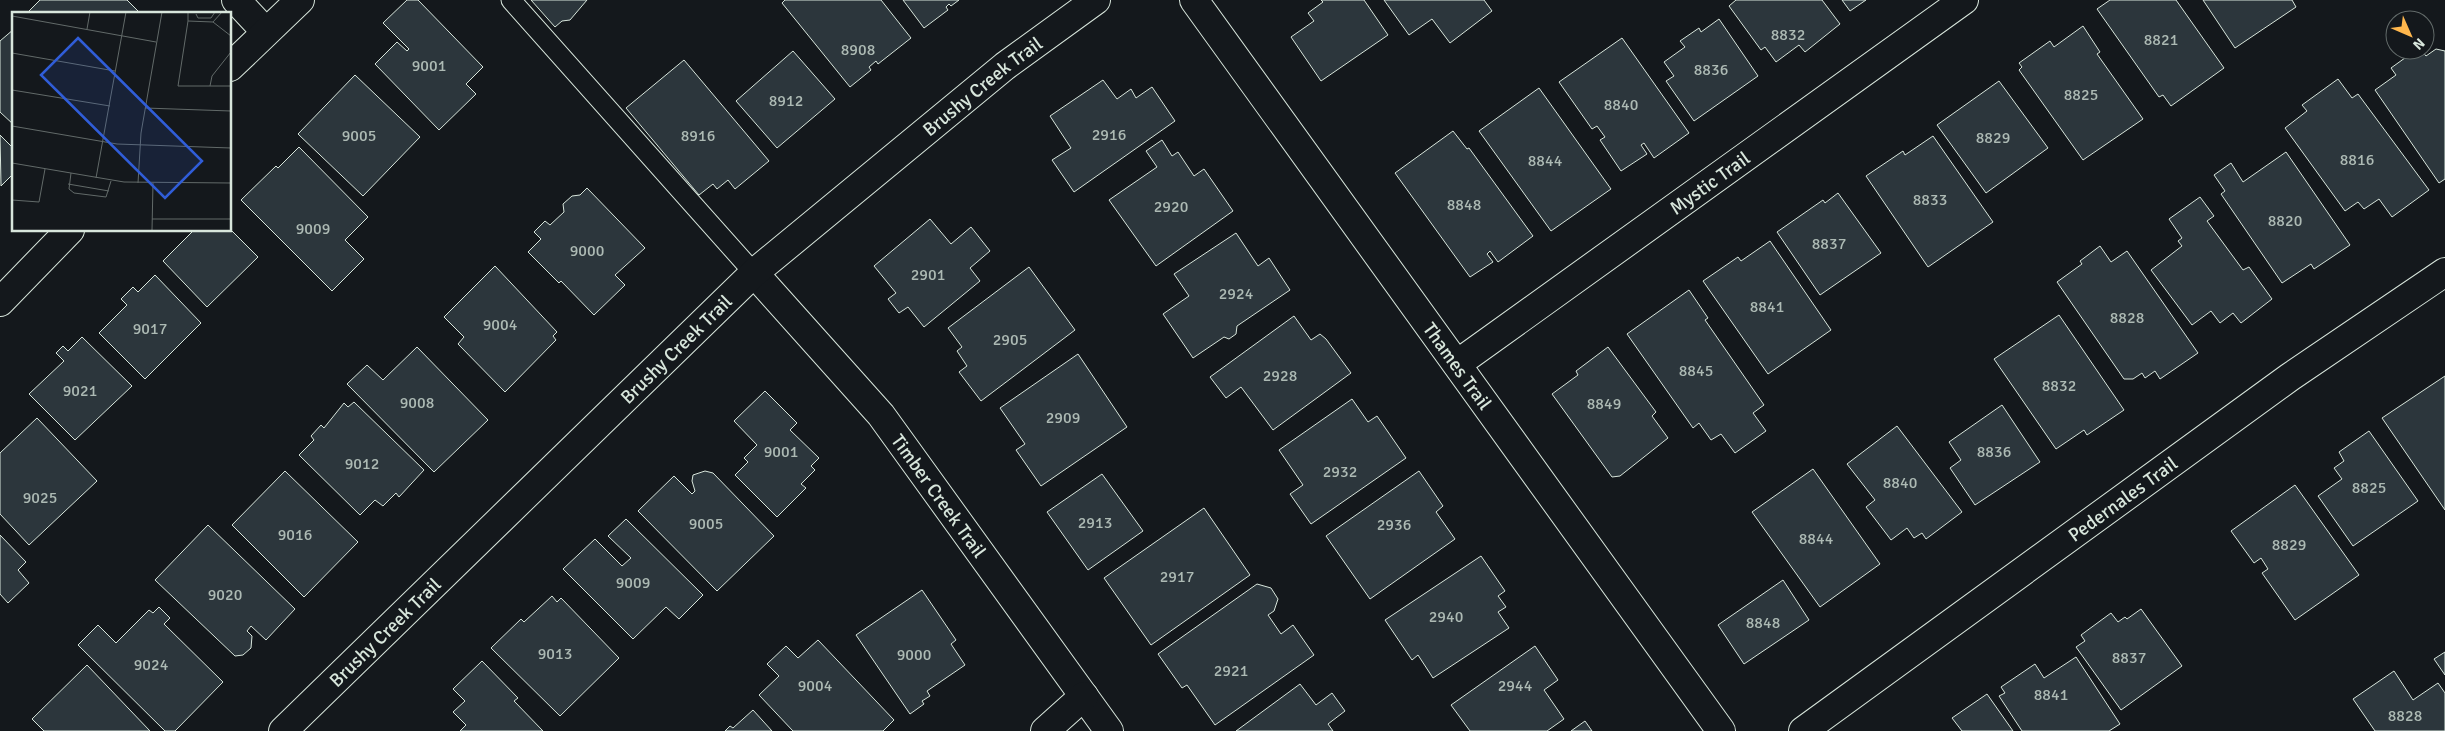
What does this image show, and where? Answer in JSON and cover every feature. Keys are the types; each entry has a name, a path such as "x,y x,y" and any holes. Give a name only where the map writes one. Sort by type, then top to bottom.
{"street":[{"path":"236,0 265,31"},
{"path":"231,67 265,31 300,0"},
{"name":"Brushy Creek Trail","path":"283,731 754,273 1005,66 1096,0"},
{"name":"Thames Trail","path":"1194,0 1721,731"},
{"name":"Mystic Trail","path":"1457,364 1964,0"},
{"path":"0,302 69,231"},
{"name":"Pedernales Trail","path":"1802,731 2290,377 2445,272"},
{"name":"Timber Creek Trail","path":"754,273 881,415 1109,731"},
{"path":"1045,731 1084,696"}],"lane":[{"path":"511,0 754,273"}],"building":[{"path":"40,0 127,0 139,12 30,12"},
{"path":"407,0 418,0 483,67 466,84 476,94 439,130 375,64 397,42 407,51 409,49 383,23"},
{"path":"531,0 587,0 570,20 562,21 555,27"},
{"path":"785,0 881,0 911,38 878,64 876,61 869,67 871,70 850,87 782,3"},
{"path":"903,0 959,0 951,6 949,4 946,7 948,10 924,28"},
{"path":"1321,0 1364,0 1388,35 1321,81 1291,37 1314,21 1308,13 1323,2"},
{"path":"1384,0 1484,0 1492,11 1450,43 1432,19 1409,35"},
{"path":"1736,0 1822,0 1840,24 1805,52 1799,45 1776,62 1765,47 1761,50 1729,6"},
{"path":"1842,0 1866,0 1850,11"},
{"path":"2110,0 2176,0 2224,68 2171,106 2163,95 2159,97 2097,9"},
{"path":"2203,0 2292,0 2296,7 2235,48"},
{"path":"1719,19 1758,76 1694,121 1666,81 1674,76 1664,62 1685,47 1680,41 1699,28 1701,32"},
{"path":"2083,26 2100,52 2097,54 2143,119 2083,160 2019,70 2022,67 2019,63 2050,41 2054,47"},
{"path":"12,31 12,123 0,112 0,41"},
{"path":"1622,38 1689,133 1654,158 1644,143 1641,145 1647,154 1621,171 1600,140 1605,137 1597,126 1592,129 1559,82"},
{"path":"2435,50 2445,51 2445,179 2439,183 2375,90 2396,75 2391,68 2402,60 2435,60"},
{"path":"793,51 835,99 777,148 736,101"},
{"path":"684,60 769,161 735,189 728,180 717,189 713,184 699,195 626,108"},
{"path":"355,75 420,137 363,196 298,134"},
{"path":"2338,79 2352,98 2358,94 2429,190 2392,217 2379,199 2364,209 2358,202 2345,211 2285,128 2307,111 2302,105"},
{"path":"1103,80 1117,99 1131,89 1136,98 1152,87 1175,121 1074,192 1052,160 1071,148 1050,116"},
{"path":"1999,81 2048,148 1986,193 1937,125"},
{"path":"1539,88 1611,189 1551,231 1479,131"},
{"path":"1453,131 1467,149 1469,148 1533,236 1498,262 1490,251 1487,254 1493,262 1470,277 1395,173"},
{"path":"0,135 12,147 12,175 1,186"},
{"path":"1933,136 1993,222 1928,267 1866,176 1903,151 1905,155"},
{"path":"1162,140 1172,156 1178,152 1194,176 1204,169 1233,211 1156,266 1109,200 1157,167 1146,151"},
{"path":"299,147 368,217 345,240 364,259 332,291 241,200"},
{"path":"2286,152 2350,245 2314,269 2311,264 2282,283 2221,194 2225,191 2214,175 2231,163 2243,182"},
{"path":"587,188 645,248 615,275 625,285 594,315 561,281 559,283 528,252 541,239 534,232 545,221 550,225 564,212 563,204 572,196 580,195"},
{"path":"1838,193 1881,253 1820,295 1777,232 1823,200 1825,203"},
{"path":"2200,197 2214,216 2207,221 2243,270 2249,267 2272,299 2241,323 2233,313 2220,323 2211,311 2192,325 2151,270 2182,246 2178,241 2182,238 2169,219"},
{"path":"930,219 951,244 971,227 990,251 970,268 980,281 924,327 908,307 899,313 888,299 896,293 874,266"},
{"path":"231,230 258,257 207,307 163,261 193,231"},
{"path":"1236,233 1258,266 1269,258 1290,290 1237,326 1236,334 1229,339 1224,337 1193,358 1163,314 1189,296 1174,274"},
{"path":"1770,241 1831,330 1768,374 1703,281 1738,257 1741,261"},
{"path":"2100,246 2111,262 2127,251 2198,353 2160,379 2155,371 2145,378 2142,373 2133,379 2124,379 2057,282 2082,264 2080,261"},
{"path":"495,266 557,332 553,336 556,340 505,392 458,344 464,337 444,317"},
{"path":"1029,267 1075,330 981,401 959,372 967,366 957,351 962,347 948,328"},
{"path":"155,275 201,323 145,379 99,333 127,305 121,299 133,287 138,292"},
{"path":"1689,290 1708,318 1705,320 1764,405 1753,413 1766,431 1735,453 1721,434 1711,440 1699,423 1693,428 1627,334"},
{"path":"2059,315 2124,410 2087,435 2084,430 2056,449 1994,359"},
{"path":"1294,316 1311,340 1320,334 1326,339 1351,373 1273,430 1241,387 1226,398 1210,377"},
{"path":"82,337 132,386 75,440 29,394 64,361 56,353 63,346 68,351"},
{"path":"417,347 488,420 434,472 347,384 367,365 383,380"},
{"path":"1608,347 1656,412 1652,416 1668,438 1620,476 1612,477 1552,394 1578,375 1576,371"},
{"path":"1078,354 1127,427 1041,486 1016,450 1025,444 1000,408"},
{"path":"2445,376 2445,510 2382,418"},
{"path":"765,391 797,423 790,430 819,458 811,466 815,470 801,484 806,488 777,517 735,475 748,462 744,458 757,445 734,421"},
{"path":"1352,399 1368,422 1377,416 1406,458 1311,524 1290,494 1303,485 1279,450"},
{"path":"354,402 424,470 399,497 396,493 383,506 375,500 360,515 299,455 314,440 311,436 321,425 324,428 344,403 348,407"},
{"path":"2002,405 2040,462 1975,505 1950,468 1961,460 1949,442"},
{"path":"37,418 97,481 29,545 0,514 0,453"},
{"path":"1897,426 1962,512 1926,539 1922,533 1914,538 1907,528 1891,540 1866,507 1875,500 1847,464"},
{"path":"2369,431 2418,501 2353,546 2318,496 2342,479 2334,468 2344,461 2339,452"},
{"path":"1813,469 1880,564 1820,607 1752,512"},
{"path":"285,471 358,542 304,597 232,525"},
{"path":"705,471 713,473 774,536 717,591 638,511 674,476 692,494 695,491 692,481 693,475"},
{"path":"1419,471 1443,506 1436,512 1455,539 1370,599 1326,536"},
{"path":"1102,474 1143,531 1088,570 1047,512"},
{"path":"2295,485 2359,575 2295,620 2262,573 2268,569 2261,558 2254,563 2231,531"},
{"path":"1204,508 1250,575 1151,645 1104,578"},
{"path":"626,519 703,595 679,619 666,607 633,639 563,569 595,539 622,566 631,558 608,536"},
{"path":"208,525 295,609 266,640 251,626 247,631 252,636 251,648 243,655 235,656 155,580"},
{"path":"0,535 26,562 18,570 29,583 8,603 0,594"},
{"path":"1481,556 1505,591 1498,596 1506,607 1498,612 1509,628 1433,678 1418,655 1412,660 1385,620"},
{"path":"1783,580 1809,620 1744,664 1718,625"},
{"path":"1257,584 1271,588 1278,599 1274,611 1268,615 1281,634 1293,625 1314,655 1215,725 1187,685 1182,688 1158,654"},
{"path":"922,590 956,640 951,644 965,665 927,691 930,696 922,701 924,704 910,714 856,635"},
{"path":"552,596 557,602 561,598 619,658 560,716 491,648 521,619 524,622"},
{"path":"159,607 170,618 164,624 223,682 175,731 165,731 78,645 98,625 116,643 149,610 153,613"},
{"path":"2141,609 2182,666 2121,710 2076,647 2085,641 2081,635 2111,613 2118,622 2125,617 2127,619"},
{"path":"818,640 894,720 883,731 793,731 759,695 779,676 767,664 786,646 798,658"},
{"path":"1535,646 1558,680 1544,690 1564,719 1547,731 1470,731 1451,705"},
{"path":"2445,652 2445,675 2434,659"},
{"path":"2076,657 2120,724 2109,731 2022,731 1999,696 2005,693 2001,687 2035,664 2044,678"},
{"path":"482,661 518,698 514,701 543,731 460,731 466,725 453,712 465,701 453,689"},
{"path":"87,665 150,731 44,731 32,719"},
{"path":"2394,671 2413,700 2438,683 2445,693 2445,731 2375,731 2353,699"},
{"path":"1300,684 1316,705 1332,693 1345,711 1328,724 1333,731 1236,731"},
{"path":"1987,694 2013,731 1962,731 1952,718"},
{"path":"753,710 772,731 725,731 730,726 733,728"},
{"path":"1585,721 1592,731 1571,731"}]}
